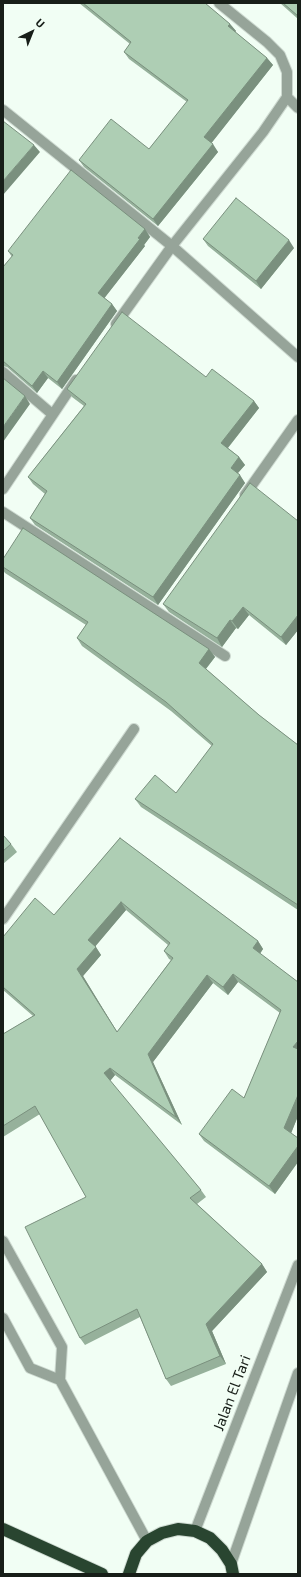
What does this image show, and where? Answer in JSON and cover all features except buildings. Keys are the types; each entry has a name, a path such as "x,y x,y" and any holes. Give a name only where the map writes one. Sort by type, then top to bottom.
{"highway":[{"path":"3,1529 102,1574"},
{"path":"129,1574 136,1554 147,1541 162,1533 178,1529 194,1531 210,1538 222,1550 232,1569"}],"street":[{"path":"112,330 172,246 263,132 287,97 287,72 280,55 267,42 219,3"},
{"path":"287,97 298,108"},
{"path":"3,110 172,246 298,357"},
{"path":"3,489 52,414 84,369"},
{"path":"3,372 52,414"},
{"path":"239,504 298,420"},
{"path":"3,512 162,611 225,656"},
{"path":"3,919 134,729"},
{"path":"3,1241 62,1346 60,1380 147,1541"},
{"name":"Jalan El Tari","path":"194,1531 298,1265"},
{"path":"3,1318 30,1368 60,1380"},
{"path":"232,1569 298,1373"}]}
